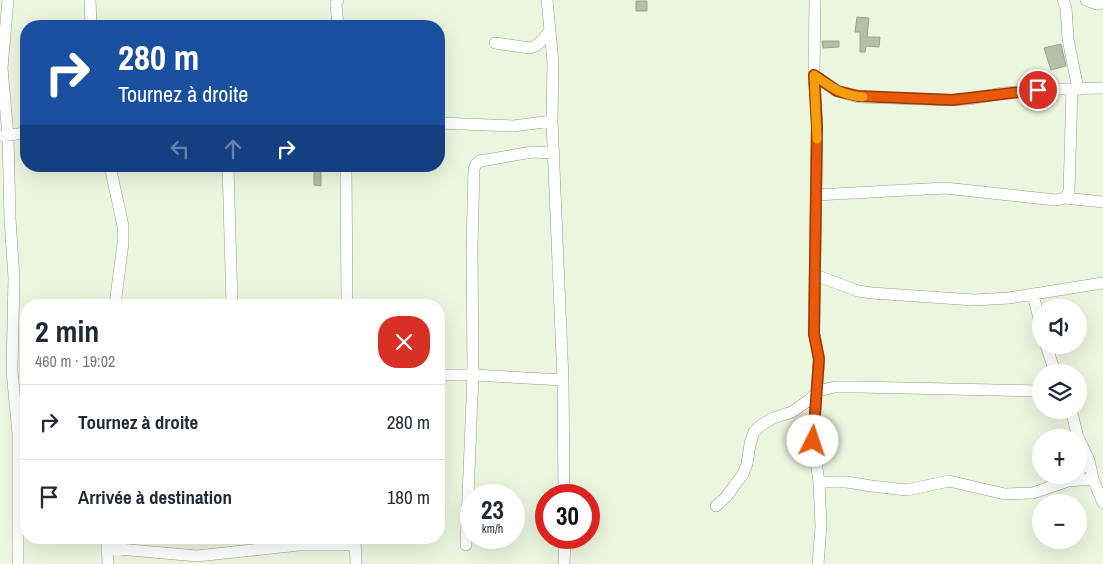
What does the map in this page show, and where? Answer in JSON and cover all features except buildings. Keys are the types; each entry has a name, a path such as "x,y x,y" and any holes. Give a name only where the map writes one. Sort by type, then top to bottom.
{"street":[{"path":"8,0 2,68 4,136 14,278 12,372 18,434 18,564"},
{"path":"90,0 91,20"},
{"path":"337,20 336,4 338,0"},
{"path":"547,0 553,62 552,121 563,380 564,484"},
{"path":"815,0 814,75 817,126 814,334 819,359 813,441 821,526 818,564"},
{"path":"1064,0 1075,89 1068,192 1065,198"},
{"path":"1086,0 1097,4 1103,3"},
{"path":"495,44 535,47 550,30"},
{"path":"814,75 837,91 858,96 952,100 1003,93 1103,88"},
{"path":"445,123 513,126 552,121"},
{"path":"4,136 20,134"},
{"path":"469,484 473,375 472,246 474,169 480,161 532,152 554,153"},
{"path":"111,172 124,243 116,299"},
{"path":"228,172 232,299"},
{"path":"346,172 347,299"},
{"path":"816,195 945,188 1056,200 1065,198 1103,202"},
{"path":"816,275 858,291 974,300 1009,298 1103,282"},
{"path":"1033,294 1034,299"},
{"path":"445,375 563,380"},
{"path":"716,506 726,497 743,474 754,432 773,418 792,412 818,391 835,387 1032,391"},
{"path":"1087,456 1093,479 1103,503"},
{"path":"1087,479 1093,479"},
{"path":"818,482 847,482 907,490 950,481 1005,494 1033,493 1056,484"},
{"path":"107,544 108,564"},
{"path":"114,544 197,556 313,544"},
{"path":"355,544 356,564"},
{"path":"564,564 565,549"}],"slow traffic":[{"path":"817,139 814,75 837,91 863,97"}],"route":[{"path":"813,441 819,359 814,334 817,126 814,75 837,91 852,96 952,100 1038,90"}]}
